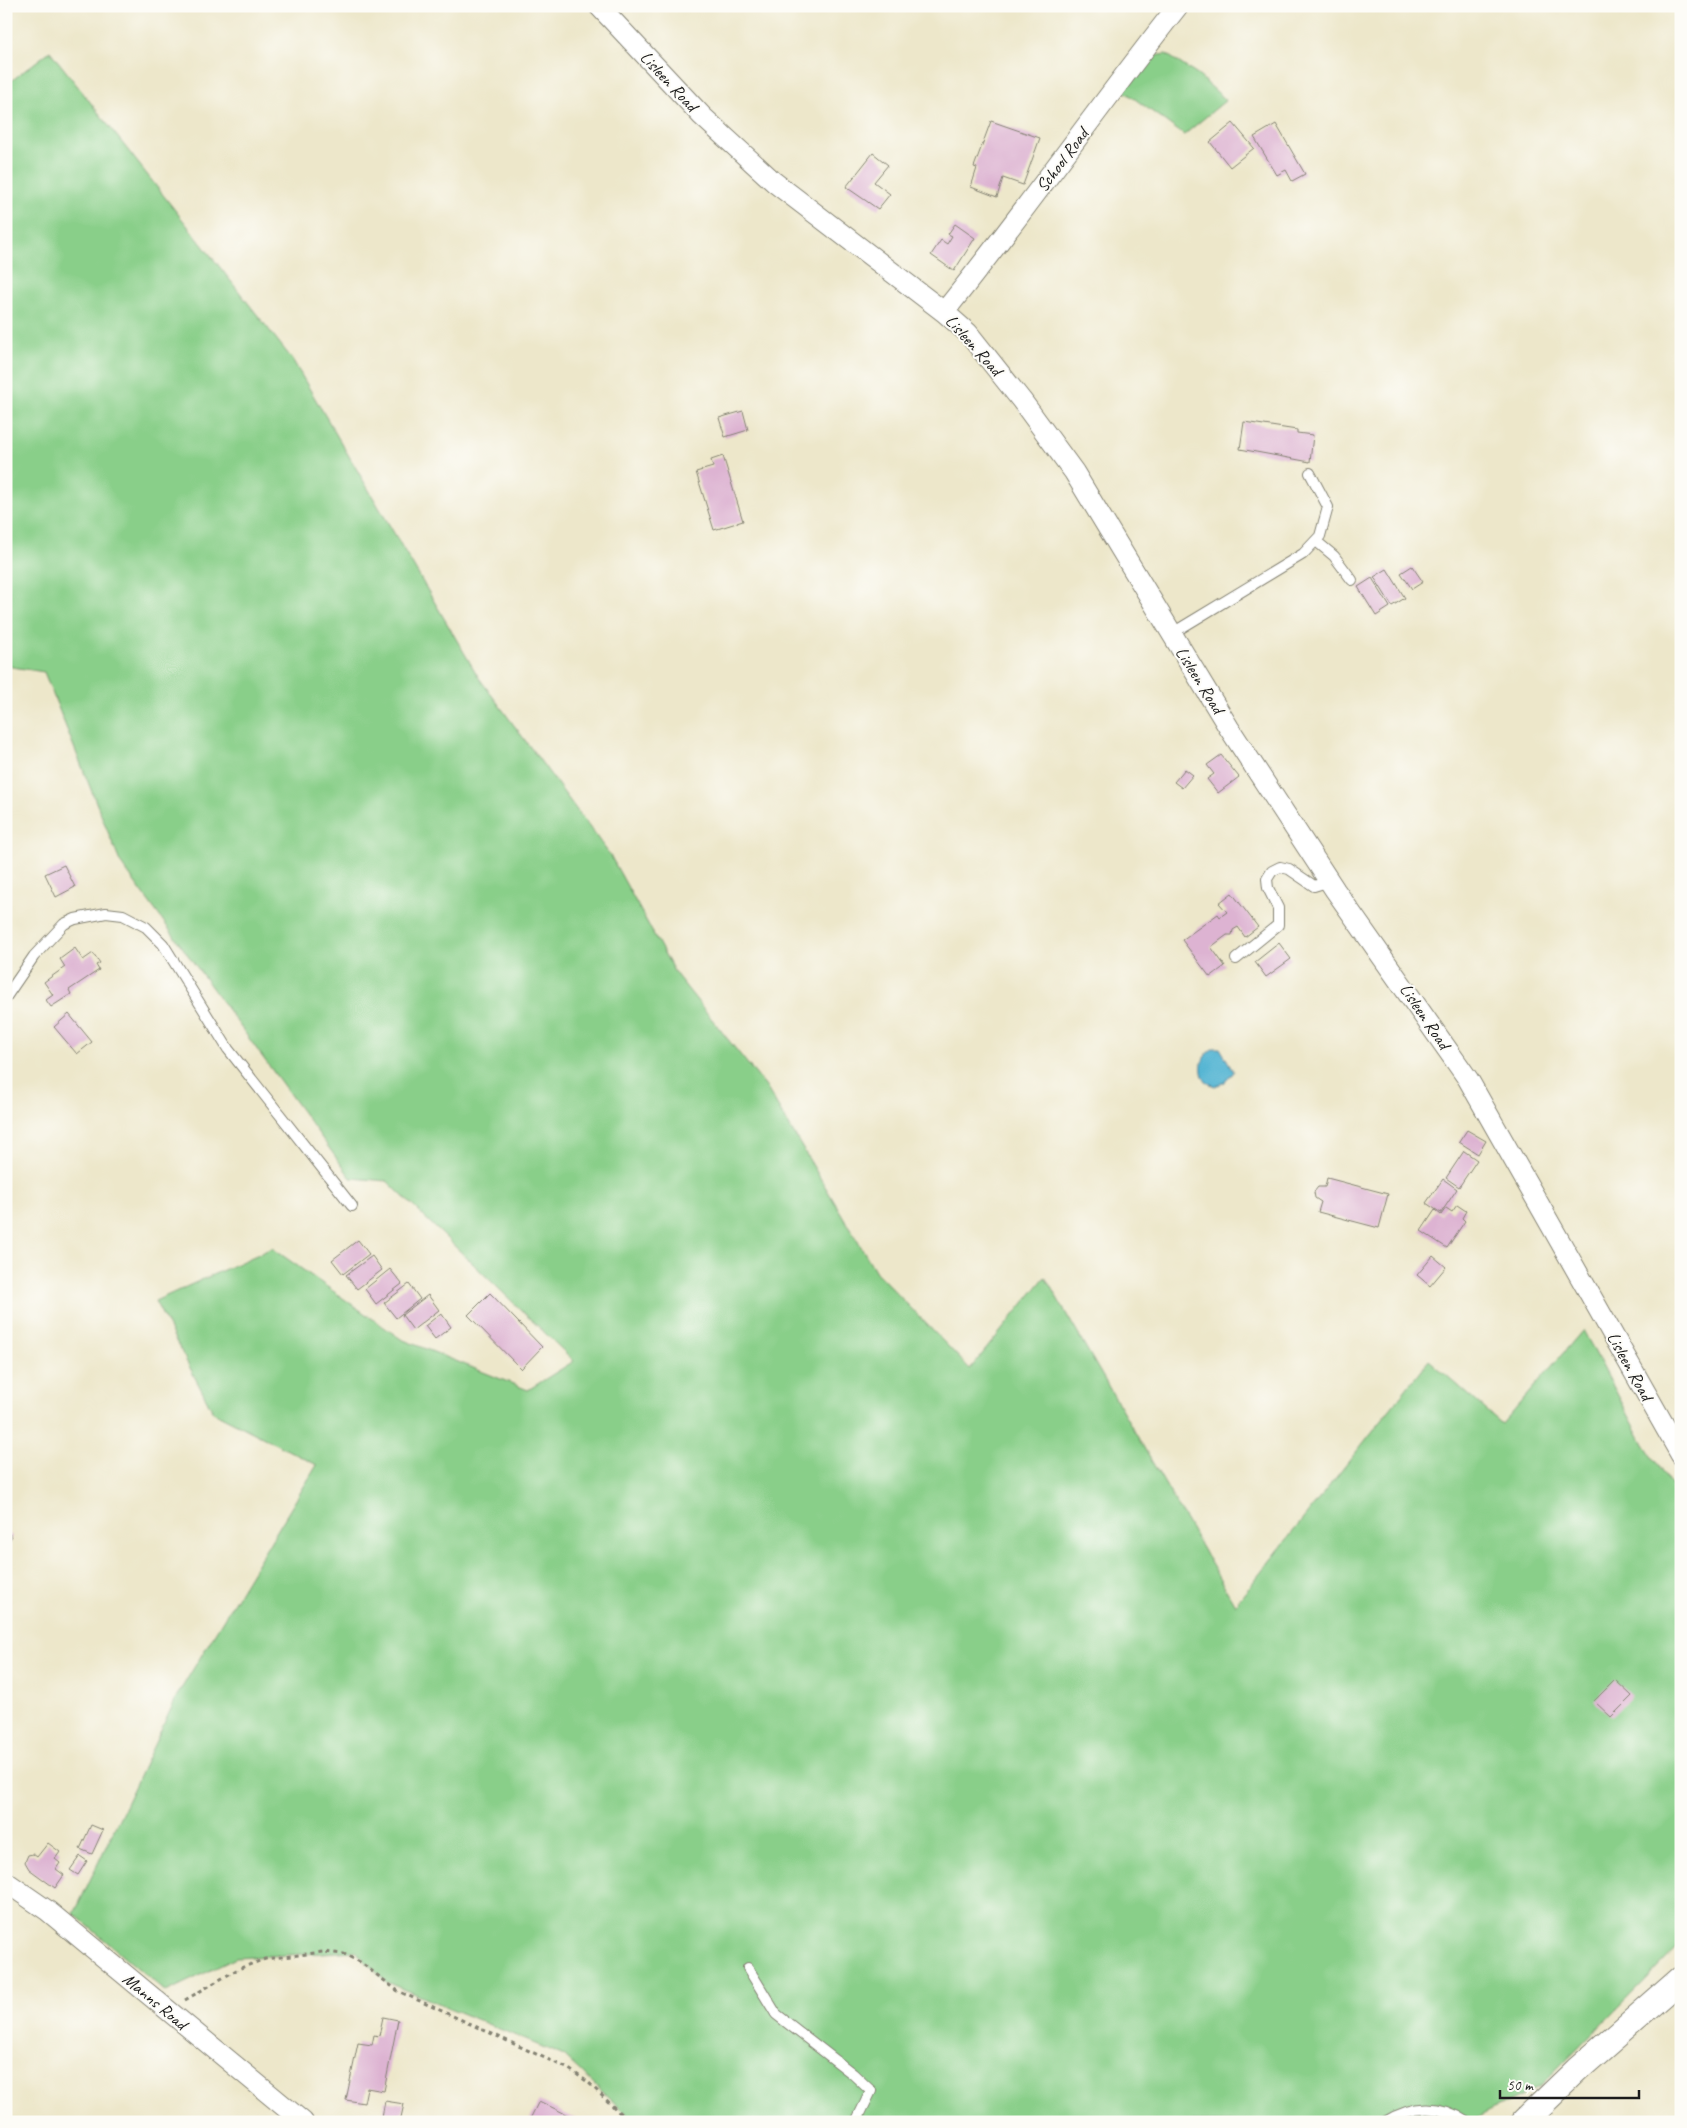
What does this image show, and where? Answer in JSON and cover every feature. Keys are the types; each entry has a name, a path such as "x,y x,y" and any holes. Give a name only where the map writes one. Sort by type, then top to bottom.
{"street":[{"name":"Lisleen Road","path":"598,6 702,116 774,182 944,312 968,333 1022,401 1074,472 1229,728 1330,880 1468,1079 1681,1454"},
{"name":"School Road","path":"944,312 998,246 1069,152 1126,71 1178,6"},
{"name":"Manns Road","path":"6,1882 48,1911 303,2122"},
{"path":"1523,2122 1577,2070 1681,1979"}],"lane":[{"path":"1171,634 1304,554 1316,541 1320,536 1328,507 1310,473"},
{"path":"1316,541 1334,556 1352,580"},
{"path":"1236,959 1278,925 1278,908 1268,888 1267,879 1272,871 1280,868 1289,868 1314,886 1330,880"},
{"path":"6,997 34,956 64,924 75,919 106,914 124,915 146,927 163,944 228,1049 352,1206"},
{"path":"748,1968 776,2014 853,2074 870,2091 856,2122"},
{"path":"1385,2122 1402,2112 1423,2108 1446,2110 1467,2122"}],"path":[{"path":"168,2011 238,1969 265,1959 322,1952 344,1954 360,1962 378,1978 411,1997 569,2069 588,2082 630,2122"}],"green space":[{"path":"50,51 292,359 479,678 610,855 675,973 766,1087 876,1272 970,1369 1045,1277 1235,1605 1429,1360 1502,1424 1583,1330 1644,1444 1681,1500 1681,1944 1542,2085 1480,2116 1474,2122 635,2122 564,2056 387,1982 355,1951 236,1958 166,1992 74,1914 178,1694 317,1465 213,1412 155,1301 272,1248 401,1339 528,1390 574,1361 387,1181 351,1178 120,862 44,672 6,666 6,85"},
{"path":"1166,54 1199,76 1226,100 1184,135 1124,91 1154,56"}],"water":[{"path":"1214,1048 1220,1048 1234,1072 1225,1082 1215,1086 1206,1082 1202,1073 1202,1063 1206,1055"}],"building":[{"path":"991,121 1040,138 1023,185 1003,178 997,197 971,187 977,168 974,167"},
{"path":"1233,123 1254,148 1230,167 1210,142"},
{"path":"1276,124 1305,174 1292,181 1286,170 1277,175 1254,137"},
{"path":"873,153 888,165 874,182 890,194 878,209 846,187"},
{"path":"955,224 975,238 954,271 931,255 941,240 947,244 952,236 948,234"},
{"path":"743,411 748,430 725,437 719,418"},
{"path":"1244,422 1297,430 1297,433 1313,435 1310,462 1240,449"},
{"path":"723,456 743,521 714,530 696,472 713,467 711,460"},
{"path":"1412,566 1423,582 1412,589 1401,573"},
{"path":"1387,569 1405,598 1392,606 1374,577"},
{"path":"1372,578 1390,607 1376,616 1358,587"},
{"path":"1221,755 1239,777 1218,793 1207,779 1214,774 1207,765"},
{"path":"1185,769 1193,775 1182,788 1174,782"},
{"path":"64,865 75,887 56,897 45,874"},
{"path":"1232,893 1258,927 1245,937 1238,927 1233,930 1232,935 1227,935 1211,947 1225,966 1210,977 1182,940 1218,914 1220,917 1227,912 1219,903"},
{"path":"1279,943 1291,959 1266,977 1255,962"},
{"path":"75,948 83,960 93,953 100,963 96,965 99,970 69,990 71,994 51,1007 46,1000 53,995 44,982 65,967 60,959"},
{"path":"69,1014 92,1042 77,1054 54,1027"},
{"path":"1467,1130 1486,1141 1478,1154 1459,1142"},
{"path":"1464,1151 1477,1160 1459,1187 1446,1178"},
{"path":"1327,1178 1388,1194 1379,1228 1318,1212 1321,1202 1315,1198 1314,1192 1318,1187 1325,1187"},
{"path":"1443,1179 1457,1189 1441,1213 1426,1203"},
{"path":"1457,1205 1466,1211 1462,1218 1465,1221 1447,1248 1421,1231 1435,1210 1441,1215 1446,1208 1452,1212"},
{"path":"358,1240 369,1254 343,1274 332,1260"},
{"path":"372,1256 382,1270 357,1289 346,1275"},
{"path":"1433,1256 1446,1267 1430,1286 1417,1275"},
{"path":"390,1269 402,1284 376,1304 365,1289"},
{"path":"409,1284 420,1299 396,1318 384,1303"},
{"path":"490,1293 542,1347 521,1369 468,1315"},
{"path":"428,1295 439,1310 413,1330 402,1315"},
{"path":"441,1313 451,1327 435,1339 425,1326"},
{"path":"6,1532 12,1536 6,1546"},
{"path":"1615,1680 1632,1696 1611,1717 1594,1701"},
{"path":"91,1825 103,1830 92,1854 80,1849"},
{"path":"48,1843 60,1852 55,1859 60,1863 56,1869 64,1875 55,1888 29,1869 25,1862 28,1855 33,1854 37,1857"},
{"path":"80,1856 87,1861 78,1875 70,1870"},
{"path":"383,2017 398,2020 384,2091 367,2088 364,2103 346,2100 358,2043 372,2045 374,2035 379,2036"},
{"path":"385,2101 404,2104 400,2122 381,2122"},
{"path":"539,2101 582,2122 531,2122 529,2121"}]}
